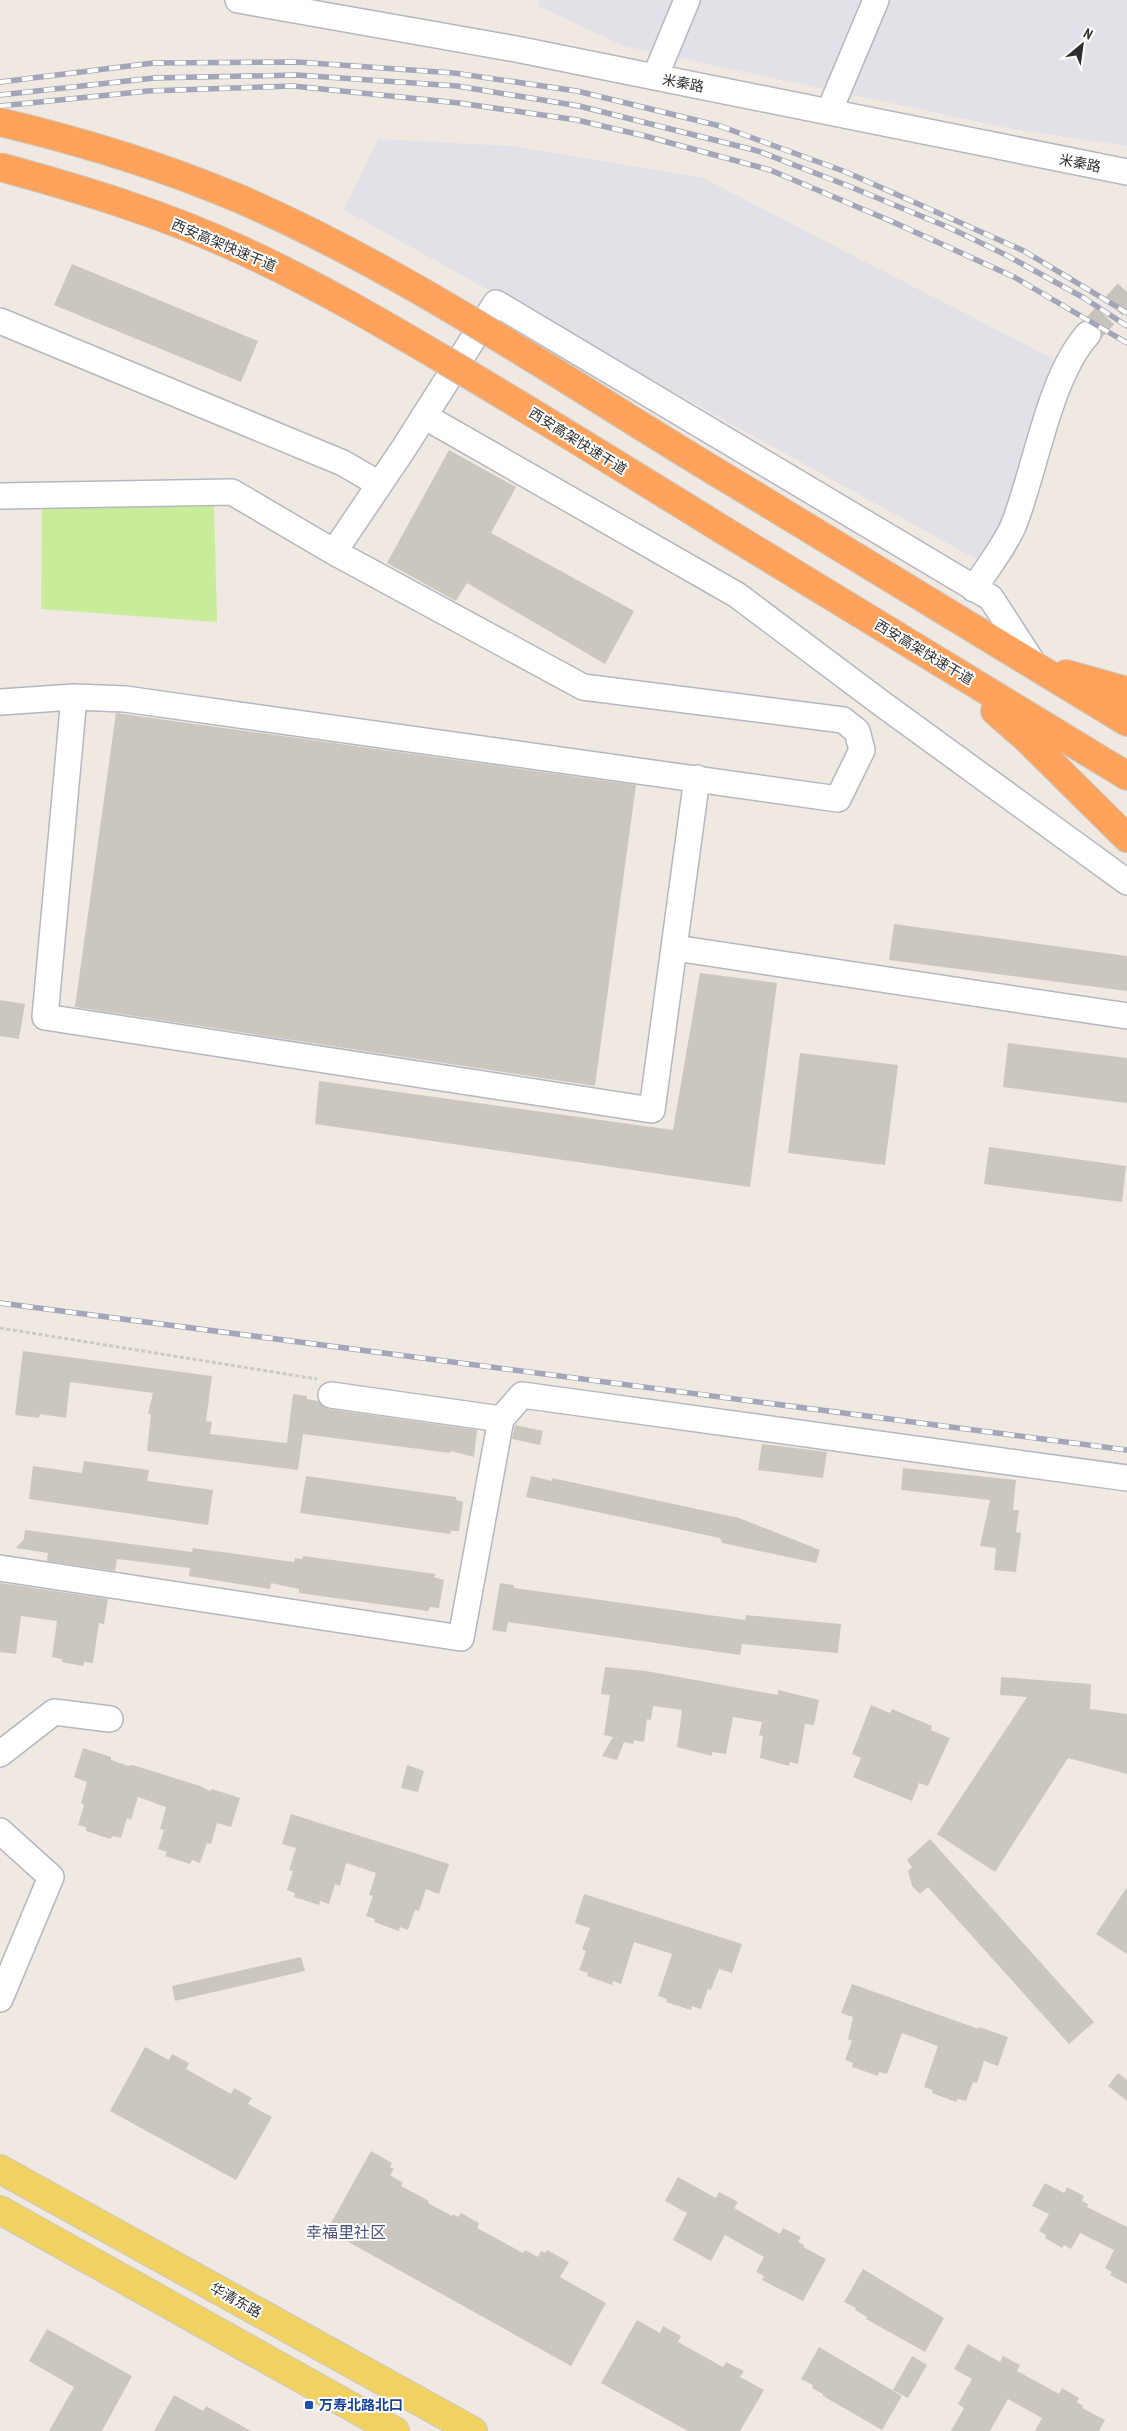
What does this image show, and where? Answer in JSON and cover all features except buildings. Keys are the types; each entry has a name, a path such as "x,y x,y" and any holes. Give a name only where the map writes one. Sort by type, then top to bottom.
{"highway":[{"path":"0,122 165,171 238,198 301,227 434,299 1127,722"},
{"name":"西安高架快速干道","path":"0,168 91,193 163,218 238,249 302,280 485,384 1127,776"},
{"path":"942,663 1027,739 1127,838"},
{"path":"1035,666 1127,691"}],"main road":[{"name":"华清东路","path":"0,2169 473,2431"},
{"path":"0,2210 395,2431"}],"street":[{"name":"米秦路","path":"238,0 265,2 516,49 1127,172"},
{"path":"655,77 687,0"},
{"path":"829,112 876,0"},
{"path":"334,552 496,303 991,598 1035,666"},
{"path":"0,321 343,463 379,484"},
{"path":"974,589 1014,526 1062,376 1084,339"},
{"path":"424,416 737,595 881,703 1127,882"},
{"path":"0,496 232,492 334,552 582,687 843,720 857,731 862,750 838,799 125,699 74,698 0,702"},
{"path":"74,698 45,1017 652,1110 697,778"},
{"path":"675,948 1127,1016"},
{"path":"331,1395 501,1420"},
{"path":"0,1568 461,1638 501,1420 522,1395 1127,1478"},
{"path":"0,1754 54,1712 110,1719"},
{"path":"0,1831 50,1877 0,1999"}],"path":[{"path":"0,1328 329,1381 331,1395"}],"shaded area":[{"path":"539,0 1127,0 1127,146 1012,129 623,46 539,6"},
{"path":"378,139 512,146 703,178 1059,362 996,570 344,210"}],"green space":[{"path":"214,503 217,622 41,609 42,504"}],"tunnel":[{"path":"1088,334 1127,292"}],"railway":[{"path":"0,82 153,63 297,62 454,73 577,91 720,126 846,172 1024,251 1127,313"},
{"path":"0,95 154,78 297,75 457,86 579,106 758,151 851,187 950,228 1006,255 1084,298 1127,326"},
{"path":"0,106 148,91 293,86 459,103 577,120 645,136 770,170 893,222 1014,277 1127,343"},
{"path":"0,1303 1127,1450"}],"place":[{"name":"万寿北路北口","path":"309,2405"}],"district":[{"name":"幸福里社区","path":"346,2232"}]}
